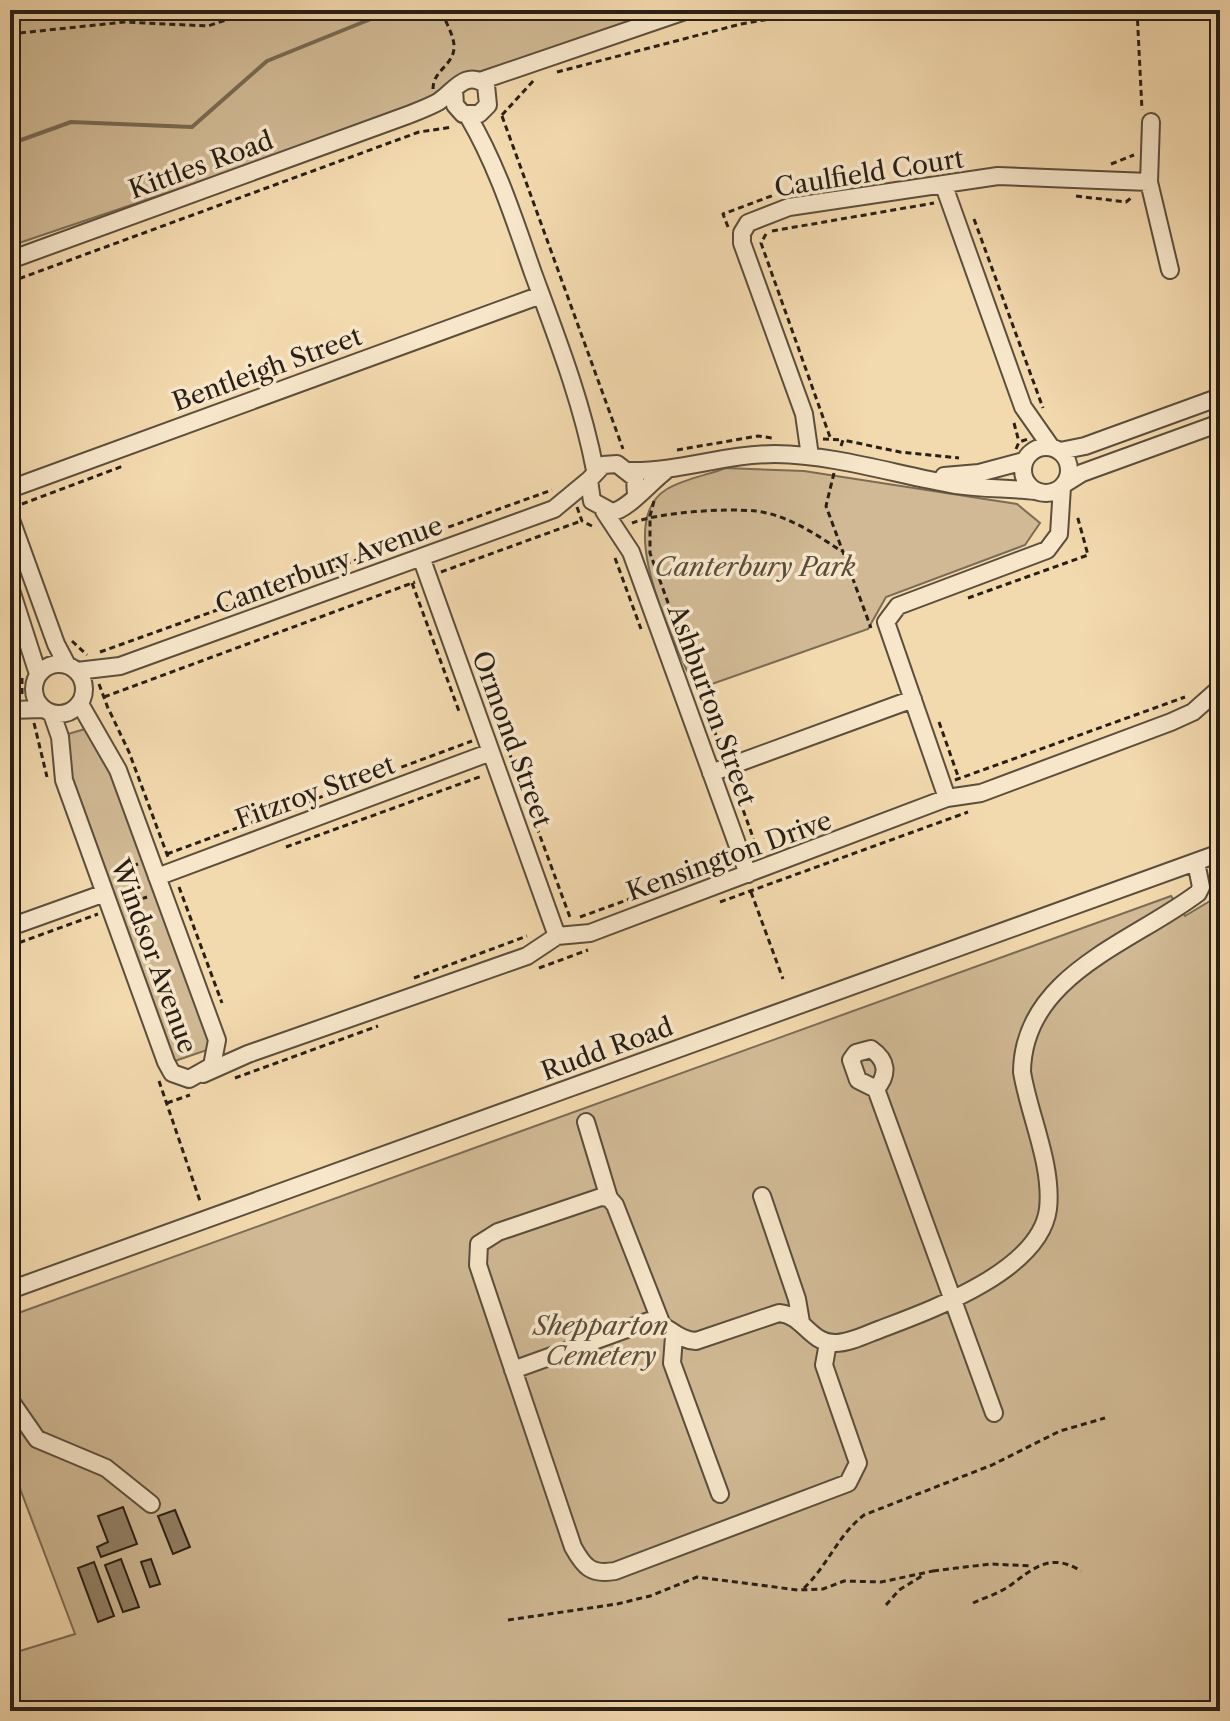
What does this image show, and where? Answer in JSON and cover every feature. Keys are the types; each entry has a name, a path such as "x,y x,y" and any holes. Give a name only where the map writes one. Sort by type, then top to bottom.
{"street":[{"path":"651,475 631,509 600,509 588,493 592,475 588,428 490,153 468,118 455,105 454,89 463,80 480,81 531,72 688,10"},
{"path":"468,118 479,114 531,72"},
{"path":"480,81 489,90 490,153"},
{"name":"Kittles Road","path":"10,260 408,115 437,102 454,89"},
{"name":"Kittles Road","path":"408,115 468,118"},
{"path":"1146,121 1149,182 1170,270"},
{"name":"Caulfield Court","path":"810,456 804,414 742,243 742,233 748,223 789,207 946,193 998,176 1149,182"},
{"path":"946,193 1023,407 1027,448 1025,480 1040,492 1058,522"},
{"name":"Bentleigh Street","path":"10,489 541,295"},
{"path":"1027,448 1056,449 1220,397"},
{"path":"592,475 624,467 651,475 737,455 810,456 976,488 1040,492 1064,485 1082,473 1220,423"},
{"path":"588,428 635,478 631,509"},
{"path":"922,477 979,473 1027,448 1056,449 1069,465 1058,522 1059,534 1047,550 898,606 889,614 888,632 945,792"},
{"name":"Canterbury Avenue","path":"554,509 592,475"},
{"name":"Canterbury Avenue","path":"72,668 120,666 554,509 600,509"},
{"name":"Ashburton Street","path":"600,509 631,552 719,770 747,874"},
{"name":"Ashburton Street","path":"631,509 631,552"},
{"path":"10,517 56,644 82,679 81,700 66,714 32,698"},
{"name":"Ormond Street","path":"421,557 555,932"},
{"name":"Windsor Avenue","path":"10,587 34,656 32,698 60,737 64,780 99,890 172,1073 189,1079 203,1074 212,1066 217,1040 159,857 111,754 87,720 81,700"},
{"path":"10,710 32,698 53,665 72,668"},
{"name":"Canterbury Avenue","path":"81,700 101,689 120,666"},
{"name":"Kensington Drive","path":"203,1074 248,1054 527,956 555,932 590,933 747,874 945,792 981,793 1171,722 1193,712 1214,684"},
{"path":"719,770 913,699"},
{"name":"Fitzroy Street","path":"165,874 488,744"},
{"name":"Rudd Road","path":"10,1290 1220,853"},
{"path":"513,1370 649,1321 696,1341 779,1313 788,1314 801,1322 813,1337 828,1343 843,1343 952,1300 1013,1261 1032,1242 1048,1212 1048,1189 1022,1072 1022,1052 1030,1027 1047,999 1074,973 1198,893 1201,887 1196,862"},
{"path":"10,927 99,890"},
{"path":"217,1040 231,1052 248,1054"},
{"path":"876,1089 994,1413"},
{"path":"586,1122 609,1198 615,1205 668,1331 672,1363 720,1494"},
{"path":"762,1196 797,1299 801,1322"},
{"path":"609,1198 601,1197 498,1232 479,1244 478,1265 573,1547 586,1568 605,1572 848,1483 858,1463 824,1365 828,1343"},
{"path":"10,1400 37,1439 106,1468 151,1504"}],"path":[{"path":"10,34 125,22 208,26 256,10"},
{"path":"437,102 434,76 450,59 454,48 441,10"},
{"path":"551,74 741,24 822,10"},
{"path":"1137,10 1146,121"},
{"path":"531,72 502,116 621,448 646,462 651,475 656,493 650,516 650,553 719,770 759,855 747,874 783,979"},
{"path":"10,282 419,132 443,126 464,129 468,118"},
{"path":"1098,164 1113,164 1144,151"},
{"path":"1064,194 1126,202 1149,182"},
{"path":"728,229 723,214 789,193"},
{"path":"830,437 761,243 767,232 946,193"},
{"path":"971,212 1046,415"},
{"path":"674,452 758,436 773,438"},
{"path":"872,631 826,506 843,440 900,452 963,458"},
{"path":"56,644 68,637 89,656 554,490"},
{"path":"956,602 1088,555 1078,527 1075,505"},
{"path":"631,509 650,516 757,511 811,530 843,552"},
{"path":"226,1014 165,874 129,752 101,689 582,521"},
{"path":"34,656 27,660 19,686 32,698 50,785"},
{"path":"1214,684 1220,666"},
{"path":"945,792 959,779 1187,696"},
{"path":"87,720 110,712"},
{"path":"938,720 959,779"},
{"path":"98,915 99,890 159,857 488,744 501,730 571,920"},
{"path":"409,980 555,932 571,920 685,879"},
{"path":"157,1074 204,1203 189,1208"},
{"path":"803,1589 830,1559 851,1525 864,1515 992,1465 1060,1431 1105,1418"},
{"path":"508,1620 617,1604 697,1577 823,1589 844,1581 881,1582 990,1564 1032,1566 1061,1563 1081,1571"},
{"path":"973,1603 1008,1587 1032,1566"},
{"path":"886,1605 899,1590 933,1571"}],"green space":[{"path":"10,10 676,10 356,129 10,246"},
{"name":"Canterbury Park","path":"726,468 804,471 1017,504 1040,523 1025,545 886,597 868,629 695,690 653,585 645,528 651,506 667,489"},
{"path":"85,729 107,758 213,1048 175,1061 70,771 68,734"},
{"name":"Shepparton Cemetery","path":"1220,895 1220,1711 10,1711 10,1654 75,1634 10,1462 10,1316 1171,896 1185,916"}],"building":[{"path":"123,1507 137,1544 101,1557 97,1547 108,1542 98,1516"},
{"path":"175,1510 190,1547 173,1554 158,1516"},
{"path":"121,1559 139,1607 123,1612 105,1565"},
{"path":"151,1559 160,1584 150,1587 141,1562"},
{"path":"94,1562 114,1616 98,1622 78,1568"},
{"path":"272,1701 276,1711 248,1709"}],"waterway":[{"path":"10,144 71,122 192,127 267,61 393,10"}]}
